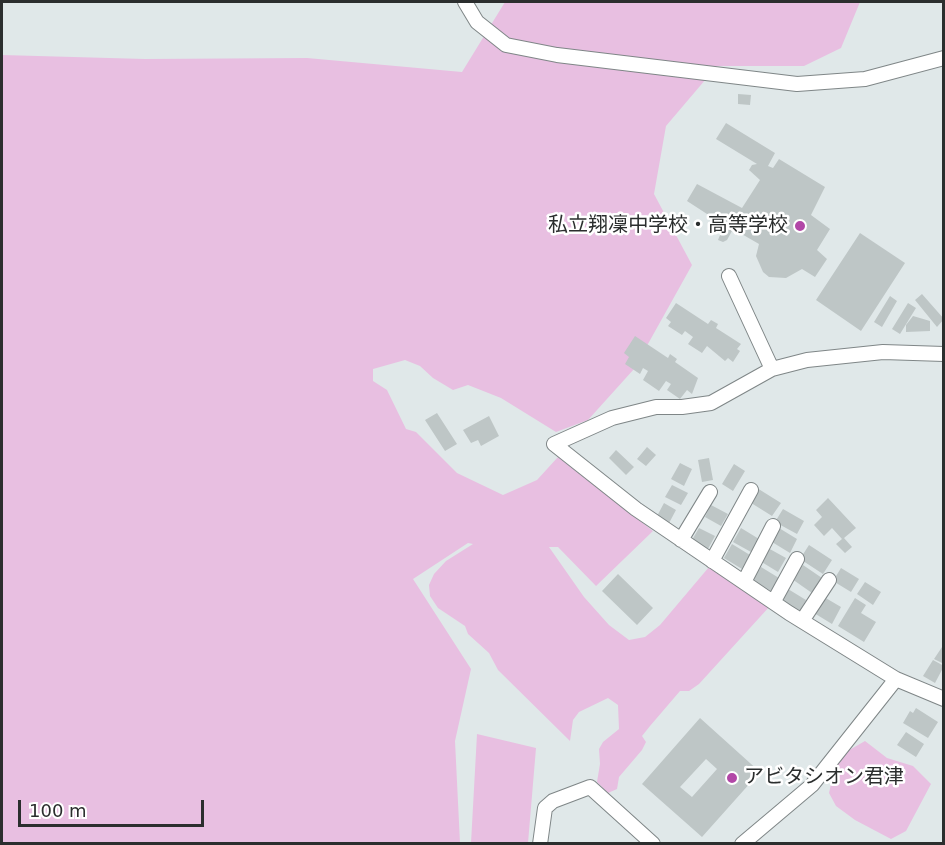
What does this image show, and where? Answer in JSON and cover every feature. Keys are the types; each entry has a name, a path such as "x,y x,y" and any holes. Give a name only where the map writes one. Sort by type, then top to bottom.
{"street":[{"path":"465,2 477,22 506,45 568,56 785,83 865,79 944,58"},
{"path":"729,276 772,369"},
{"path":"943,698 896,679 802,621 636,509 554,444 612,418 656,407 682,407 711,403 772,369 807,360 884,352 944,354"},
{"path":"712,561 752,490"},
{"path":"681,540 710,492"},
{"path":"744,582 773,526"},
{"path":"774,601 797,559"},
{"path":"802,621 829,580"},
{"path":"741,843 812,785 896,679"},
{"path":"540,843 545,808 553,801 590,787 653,843"}],"shaded area":[{"path":"505,2 860,2 841,48 804,66 717,66 666,126 654,194 692,265 634,369 588,420 556,432 501,398 468,385 453,390 433,378 420,366 405,360 373,369 373,381 387,390 406,429 416,432 457,473 503,495 537,480 558,457 653,531 596,586 558,547 549,547 584,597 609,625 629,640 645,637 660,625 709,567 770,606 699,684 689,691 680,691 642,736 646,742 642,750 619,777 617,789 608,793 597,782 600,764 599,749 603,742 619,729 618,705 608,698 579,712 573,720 570,741 498,670 489,653 468,634 465,626 438,608 430,596 429,585 434,574 446,561 473,544 468,543 413,579 471,669 455,741 460,843 2,844 2,55 145,59 307,58 462,72"},
{"path":"477,734 536,748 528,843 471,843"},
{"path":"865,741 887,758 913,766 931,784 906,831 891,839 855,820 836,806 829,793 831,784 827,774 846,752"}],"building":[{"path":"738,94 751,95 750,105 738,104"},
{"path":"726,123 775,153 768,166 773,168 779,159 825,187 811,215 830,229 817,250 827,259 815,277 802,269 786,278 769,277 763,272 756,256 759,244 733,229 727,240 723,242 718,240 724,225 687,201 697,184 742,208 760,180 749,170 752,165 757,164 716,139"},
{"path":"860,233 905,263 861,331 816,300"},
{"path":"922,294 944,319 937,327 915,300"},
{"path":"890,296 897,301 882,327 874,322"},
{"path":"676,303 708,324 711,320 718,324 716,328 741,344 737,349 740,351 733,362 728,358 725,361 707,346 702,353 688,344 693,337 685,331 682,335 668,326 671,322 666,318"},
{"path":"908,303 916,308 900,334 892,329"},
{"path":"913,316 930,321 930,331 906,332 906,325"},
{"path":"635,336 668,358 670,354 677,359 675,362 698,378 692,394 687,390 680,399 667,390 671,384 666,381 659,391 643,380 648,371 643,368 640,374 625,364 629,357 624,353"},
{"path":"437,413 457,444 445,451 425,420"},
{"path":"489,416 499,436 481,446 478,440 471,443 463,430"},
{"path":"647,447 656,455 646,466 637,459"},
{"path":"616,450 634,467 626,475 609,458"},
{"path":"709,458 713,480 702,482 698,460"},
{"path":"680,463 692,469 684,486 671,479"},
{"path":"734,464 745,471 733,491 722,484"},
{"path":"672,485 688,493 681,505 665,497"},
{"path":"757,488 781,503 772,516 748,501"},
{"path":"828,498 856,528 844,538 852,547 845,553 836,544 842,539 832,528 824,536 814,525 822,517 816,510"},
{"path":"664,503 676,510 668,525 656,518"},
{"path":"711,505 728,514 721,526 705,517"},
{"path":"783,509 804,521 797,534 775,522"},
{"path":"699,528 715,536 708,549 692,540"},
{"path":"741,528 759,539 751,552 733,542"},
{"path":"779,528 797,539 790,553 772,542"},
{"path":"732,544 750,555 742,569 724,558"},
{"path":"809,545 832,560 823,574 800,559"},
{"path":"768,548 786,558 778,572 760,561"},
{"path":"803,565 822,578 812,593 792,579"},
{"path":"761,567 779,578 771,591 752,580"},
{"path":"841,568 859,579 851,592 833,581"},
{"path":"618,574 653,608 637,625 602,591"},
{"path":"865,582 881,592 873,605 857,594"},
{"path":"788,589 806,600 798,614 780,603"},
{"path":"824,597 841,607 832,624 814,613"},
{"path":"855,598 866,605 861,613 876,622 864,642 838,626"},
{"path":"944,644 944,664 934,659"},
{"path":"933,660 944,666 935,683 923,676"},
{"path":"916,708 938,722 928,738 903,723 910,711 913,713"},
{"name":"アビタシオン君津","path":"700,718 760,772 702,837 642,784","holes":["706,759 717,769 692,797 680,787"]},
{"path":"906,732 924,744 916,757 897,745"}],"place":[{"name":"私立翔凜中学校・高等学校","path":"800,226"},
{"name":"アビタシオン君津","path":"732,778"}]}
